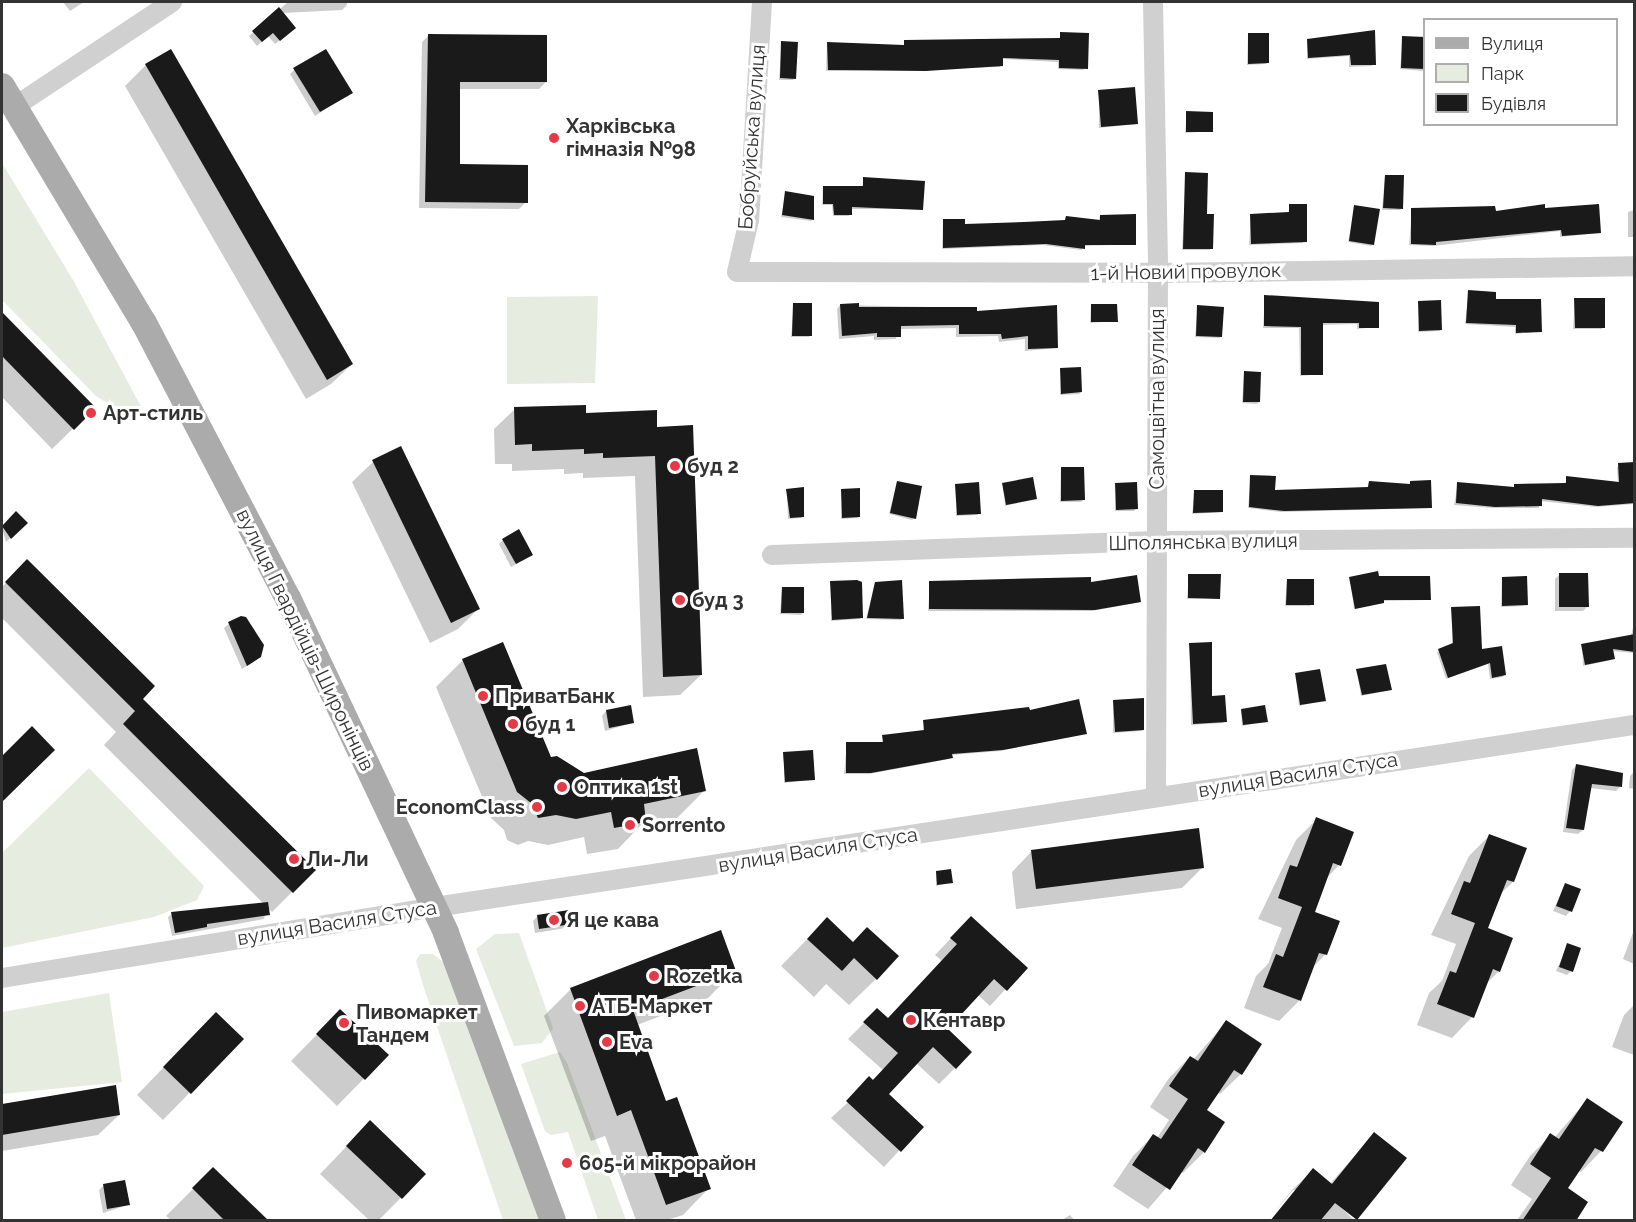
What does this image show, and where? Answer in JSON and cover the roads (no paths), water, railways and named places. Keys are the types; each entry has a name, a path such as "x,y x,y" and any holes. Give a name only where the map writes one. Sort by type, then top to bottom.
{"main road":[{"name":"вулиця Гвардійців-Широнінців","path":"8,97 98,242 210,443 435,907 553,1221"}],"street":[{"path":"8,97 172,2"},
{"name":"Бобруйська вулиця","path":"737,272 749,220 762,2"},
{"name":"Самоцвітна вулиця","path":"1153,2 1158,273 1156,797"},
{"name":"1-й Новий провулок","path":"737,272 1158,273 1635,266"},
{"name":"Шполянська вулиця","path":"772,555 1156,542 1635,538"},
{"name":"вулиця Василя Стуса","path":"2,978 435,907 1635,725"}],"place":[{"name":"Харківська гімназія №98","path":"554,138"},
{"name":"Арт-стиль","path":"91,413"},
{"name":"буд 2","path":"675,466"},
{"name":"буд 3","path":"680,600"},
{"name":"ПриватБанк","path":"483,696"},
{"name":"буд 1","path":"513,724"},
{"name":"Оптика 1st","path":"562,787"},
{"name":"EconomClass","path":"537,807"},
{"name":"Sorrento","path":"630,825"},
{"name":"Ли-Ли","path":"294,859"},
{"name":"Я це кава","path":"554,920"},
{"name":"Rozetka","path":"654,976"},
{"name":"АТБ-Маркет","path":"580,1006"},
{"name":"Кентавр","path":"911,1020"},
{"name":"Пивомаркет Тандем","path":"344,1023"},
{"name":"Eva","path":"607,1042"},
{"name":"605-й мікрорайон","path":"567,1163"}]}
